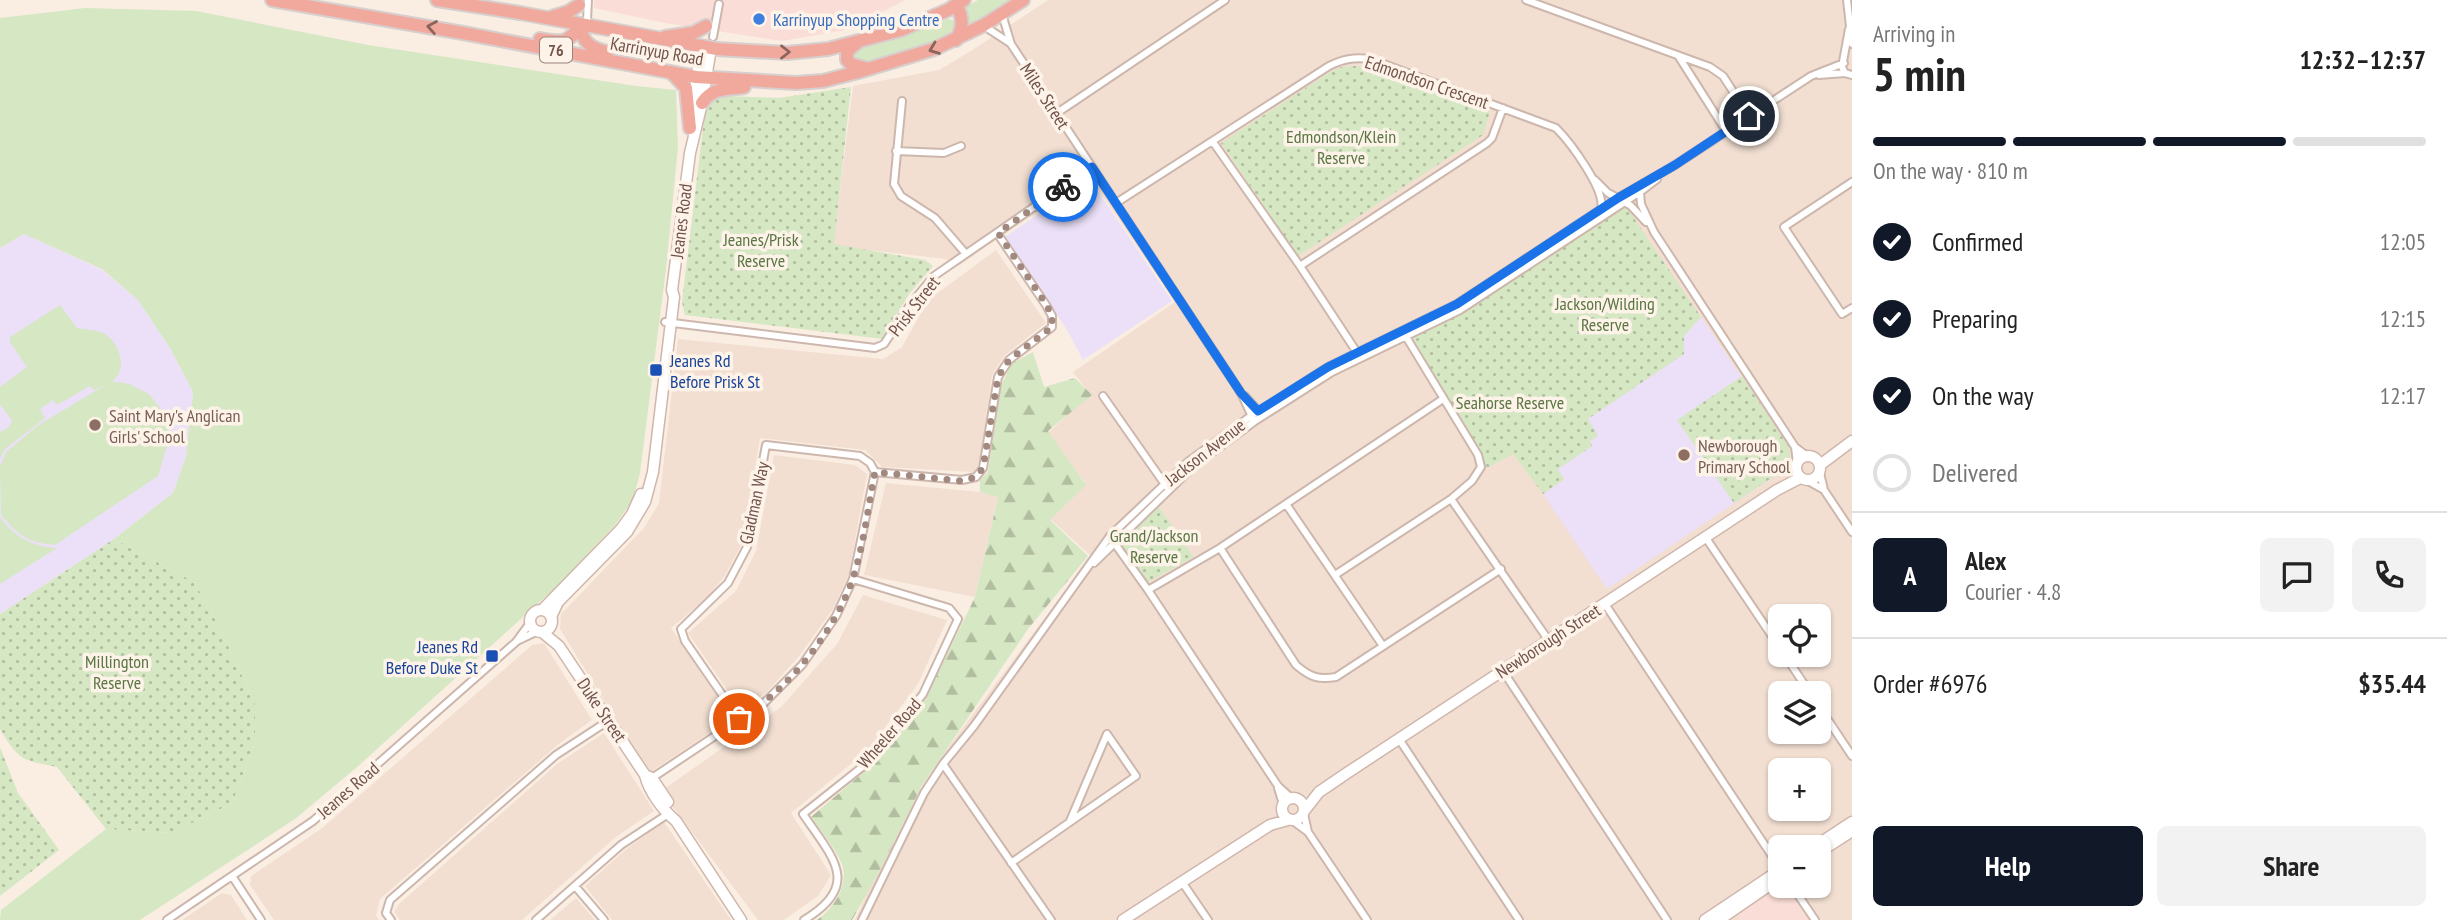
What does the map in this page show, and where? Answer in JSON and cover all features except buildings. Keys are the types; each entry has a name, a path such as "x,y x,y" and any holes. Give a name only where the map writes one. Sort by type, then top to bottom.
{"highway":[{"name":"Karrinyup Road","path":"272,0 701,78 796,83 823,80 911,57 956,40 1023,0"},
{"name":"Karrinyup Road","path":"437,0 658,38 708,39 795,53 828,49 901,30 960,3"},
{"path":"549,18 568,12 583,2"},
{"path":"956,40 962,23 960,3"},
{"path":"463,33 565,41 581,26"},
{"path":"581,26 583,40 594,49 636,59 650,68"},
{"path":"658,38 693,33 708,39"},
{"path":"864,40 850,48 846,58 851,64 868,69"},
{"path":"671,72 686,88 690,128"},
{"path":"702,103 713,91 751,86 778,88 796,83"}],"main road":[{"name":"Jeanes Road","path":"690,153 690,128 708,39"},
{"name":"Jeanes Road","path":"668,322 646,476 638,501 621,528 542,610 533,614 542,626 567,592 627,533 645,502 653,472 668,322 668,298 672,290 690,153 702,103 701,78"},
{"name":"Newborough Street","path":"1129,919 1182,881 1270,825 1289,802 1319,792 1852,441"},
{"name":"Newborough Street","path":"1800,473 1816,478 1815,463"},
{"path":"542,610 542,626"},
{"name":"Duke Street","path":"542,626 559,646 673,810 672,818 741,920"},
{"name":"Newborough Street","path":"1270,825 1300,819 1319,792"},
{"path":"1290,820 1283,816 1289,802 1303,803 1304,812"},
{"path":"1831,836 1852,822"},
{"path":"1831,845 1852,831"},
{"path":"1705,920 1768,877"},
{"path":"1719,920 1768,886"}],"street":[{"path":"1056,113 1225,0"},
{"path":"1526,0 1710,67 1723,76 1749,116"},
{"path":"1847,0 1852,44"},
{"path":"581,26 578,19 583,2"},
{"path":"708,39 719,4"},
{"name":"Miles Street","path":"1002,14 1011,44 1241,393 1253,419"},
{"name":"Miles Street","path":"984,25 1011,44"},
{"path":"1848,74 1849,29"},
{"path":"1678,56 1726,131"},
{"name":"Edmondson Crescent","path":"1116,203 1329,66 1350,58 1370,59 1556,128 1587,170 1608,193 1618,198"},
{"name":"Jackson Avenue","path":"1083,574 1115,544 1189,461 1328,367 1404,333 1457,304 1811,76 1847,61"},
{"name":"Jackson Avenue","path":"1811,76 1848,74"},
{"path":"902,100 894,184 901,196 935,218 966,254"},
{"path":"1300,266 1486,143 1492,138 1503,108"},
{"path":"1213,142 1300,266 1358,355"},
{"path":"896,151 944,153 961,146"},
{"name":"Jackson Avenue","path":"1404,333 1460,310 1640,192 1675,165"},
{"name":"Prisk Street","path":"668,322 875,348 884,344 910,305 934,276 1092,167"},
{"name":"Edmondson Crescent","path":"1587,170 1602,199 1601,209"},
{"path":"1852,182 1784,227 1842,314 1852,308"},
{"path":"1640,192 1641,204 1654,232"},
{"path":"1625,202 1654,232 1795,447 1815,463 1824,490 1852,532"},
{"path":"649,776 763,704 802,665 836,616 853,579 875,472 962,481 976,477 983,468 998,377 1009,360 1052,327 1052,316 1046,304 998,233"},
{"path":"1335,575 1451,499 1472,481 1481,467 1478,455 1404,333"},
{"name":"Miles Street","path":"1241,393 1260,414"},
{"path":"1102,396 1166,486"},
{"path":"1149,590 1220,548 1443,399"},
{"name":"Gladman Way","path":"739,719 685,641 681,629 728,583 747,547 766,445 860,456 870,463 875,472"},
{"path":"1795,447 1800,473 1824,490"},
{"name":"Jackson Avenue","path":"862,920 924,793 943,764 974,726 1110,536 1166,486"},
{"path":"1451,499 1549,641"},
{"path":"1286,504 1383,646"},
{"path":"1110,536 1149,590 1289,802"},
{"path":"1706,538 1768,630"},
{"path":"1220,548 1296,665 1310,677 1322,680 1336,677 1501,569"},
{"name":"Wheeler Road","path":"804,920 821,910 839,881 836,864 803,814 871,760 923,694 958,619 949,608 853,579"},
{"path":"1605,604 1768,851"},
{"name":"Jeanes Road","path":"167,920 313,821 516,642 542,626"},
{"name":"Jeanes Road","path":"516,642 542,626"},
{"path":"1503,671 1667,920"},
{"path":"391,920 386,913 390,900 556,755 608,720"},
{"path":"1831,724 1852,755"},
{"path":"1011,863 1136,776 1107,734 1070,821"},
{"path":"1399,738 1520,920"},
{"path":"943,764 1051,920"},
{"path":"1304,812 1308,832"},
{"path":"536,920 621,845 672,818"},
{"path":"1290,820 1308,832 1367,920"},
{"path":"232,876 261,920"},
{"path":"1182,881 1208,920"},
{"path":"575,886 604,920"},
{"path":"1800,898 1815,920"}],"shaded area":[{"name":"Karrinyup Shopping Centre","path":"594,0 905,0 851,29 782,41 665,23 594,8"},
{"path":"1048,0 1852,0 1852,920 855,920 890,842 941,757 1091,556 1049,518 1085,483 1048,433 1090,394 1073,372 1175,302 1094,183 1087,178 958,266 946,259 833,246 853,86 939,70"},
{"path":"1086,181 1094,185 1172,301 1083,360 1067,330 1005,237"},
{"name":"Saint Mary's Anglican Girls' School","path":"24,234 101,269 138,300 170,348 193,392 186,457 173,493 114,539 0,614 0,248"},
{"path":"996,250 1046,323 1004,356 992,375 980,462 974,472 882,467 865,450 760,438 743,542 724,577 706,599 671,628 732,718 649,773 560,629 561,614 644,528 659,503 678,339 883,359 902,347 928,300"},
{"name":"Newborough Primary School","path":"1701,317 1789,447 1790,462 1788,467 1607,589 1543,494 1564,480 1557,469 1592,446 1587,419 1683,354 1684,336"},
{"path":"774,455 855,465 867,474 849,574 833,609 800,655 767,692 741,710 688,633 736,591 756,551"},
{"path":"886,483 998,496 975,597 864,575"},
{"path":"863,595 947,620 918,684 868,750 791,813 831,875 818,896 784,920 758,920 661,791 781,707 837,644"},
{"path":"544,643 592,720 560,743 380,899 376,915 379,920 274,920 250,885 251,876 321,829 532,645"},
{"path":"604,733 654,811 616,837 522,920 400,920 394,912 399,904 557,764"},
{"path":"664,822 731,920 612,920 585,886 625,850"},
{"path":"1768,886 1768,898 1800,898 1815,920 1740,920 1733,910"},
{"path":"222,893 231,895 247,920 182,920"},
{"path":"576,898 595,920 550,920"}],"green space":[{"path":"978,0 1015,0 971,28 964,8"},
{"path":"85,8 196,11 368,45 676,90 678,147 666,269 640,473 633,500 615,525 555,588 356,768 295,819 140,920 0,920 1,910 106,829 172,833 232,803 255,743 255,704 218,624 194,582 114,539 173,493 186,457 193,392 170,348 138,300 102,269 24,234 0,248 0,18"},
{"path":"948,19 957,21 960,27 950,39 869,65 855,61 852,55 855,49 887,42"},
{"name":"Edmondson/Klein Reserve","path":"1341,67 1369,67 1490,111 1483,135 1298,256 1221,143 1329,73"},
{"name":"Jeanes/Prisk Reserve","path":"851,87 834,244 925,260 933,266 909,294 883,339 685,315 682,302 707,95 779,98"},
{"path":"1625,205 1701,317 1684,336 1684,354 1588,419 1598,436 1590,441 1592,446 1558,469 1564,479 1543,494 1513,454 1487,468 1482,454 1412,337 1469,310"},
{"path":"60,305 77,328 97,331 112,340 120,354 121,362 117,376 112,381 129,384 149,394 164,413 170,436 158,476 55,545 25,537 1,515 0,467 6,452 37,426 105,385 94,390 90,386 57,405 53,400 40,409 45,418 4,450 0,459 0,432 9,427 12,421 0,404 0,387 27,367 10,342 10,337"},
{"path":"1033,352 1044,387 1075,378 1092,395 1048,431 1086,485 1050,520 1088,556 1028,629 921,787 852,920 817,920 838,898 844,876 838,856 811,817 879,759 927,696 975,597 998,497 980,492 980,480 988,472 1000,389 1011,364"},
{"path":"1742,376 1789,447 1790,458 1788,467 1734,503 1677,420"},
{"name":"Grand/Jackson Reserve","path":"1156,503 1194,557 1146,583 1119,542"},
{"path":"0,517 11,530 24,539 57,548 0,584"},
{"name":"Millington Reserve","path":"114,539 194,582 218,624 255,704 255,743 232,803 172,833 106,829 57,767 22,757 0,729 0,614"},
{"path":"0,747 18,793 59,850 0,896"}],"way so far":[{"path":"739,719 763,704 802,665 836,616 853,579 875,472 962,481 976,477 983,468 998,377 1009,360 1052,327 1052,316 1046,304 998,233 1063,187"}],"place":[{"name":"Karrinyup Shopping Centre","path":"759,19"},
{"name":"Jeanes Rd Before Prisk St","path":"656,370"},
{"name":"Saint Mary's Anglican Girls' School","path":"95,425"},
{"name":"Newborough Primary School","path":"1684,455"},
{"name":"Jeanes Rd Before Duke St","path":"492,656"}],"route":[{"path":"1063,187 1092,167 1241,393 1258,411 1328,367 1474,294 1618,198 1675,165 1749,116"}],"park label":[{"name":"Jackson/Wilding Reserve","path":"1605,313"},
{"name":"Seahorse Reserve","path":"1510,402"}]}
